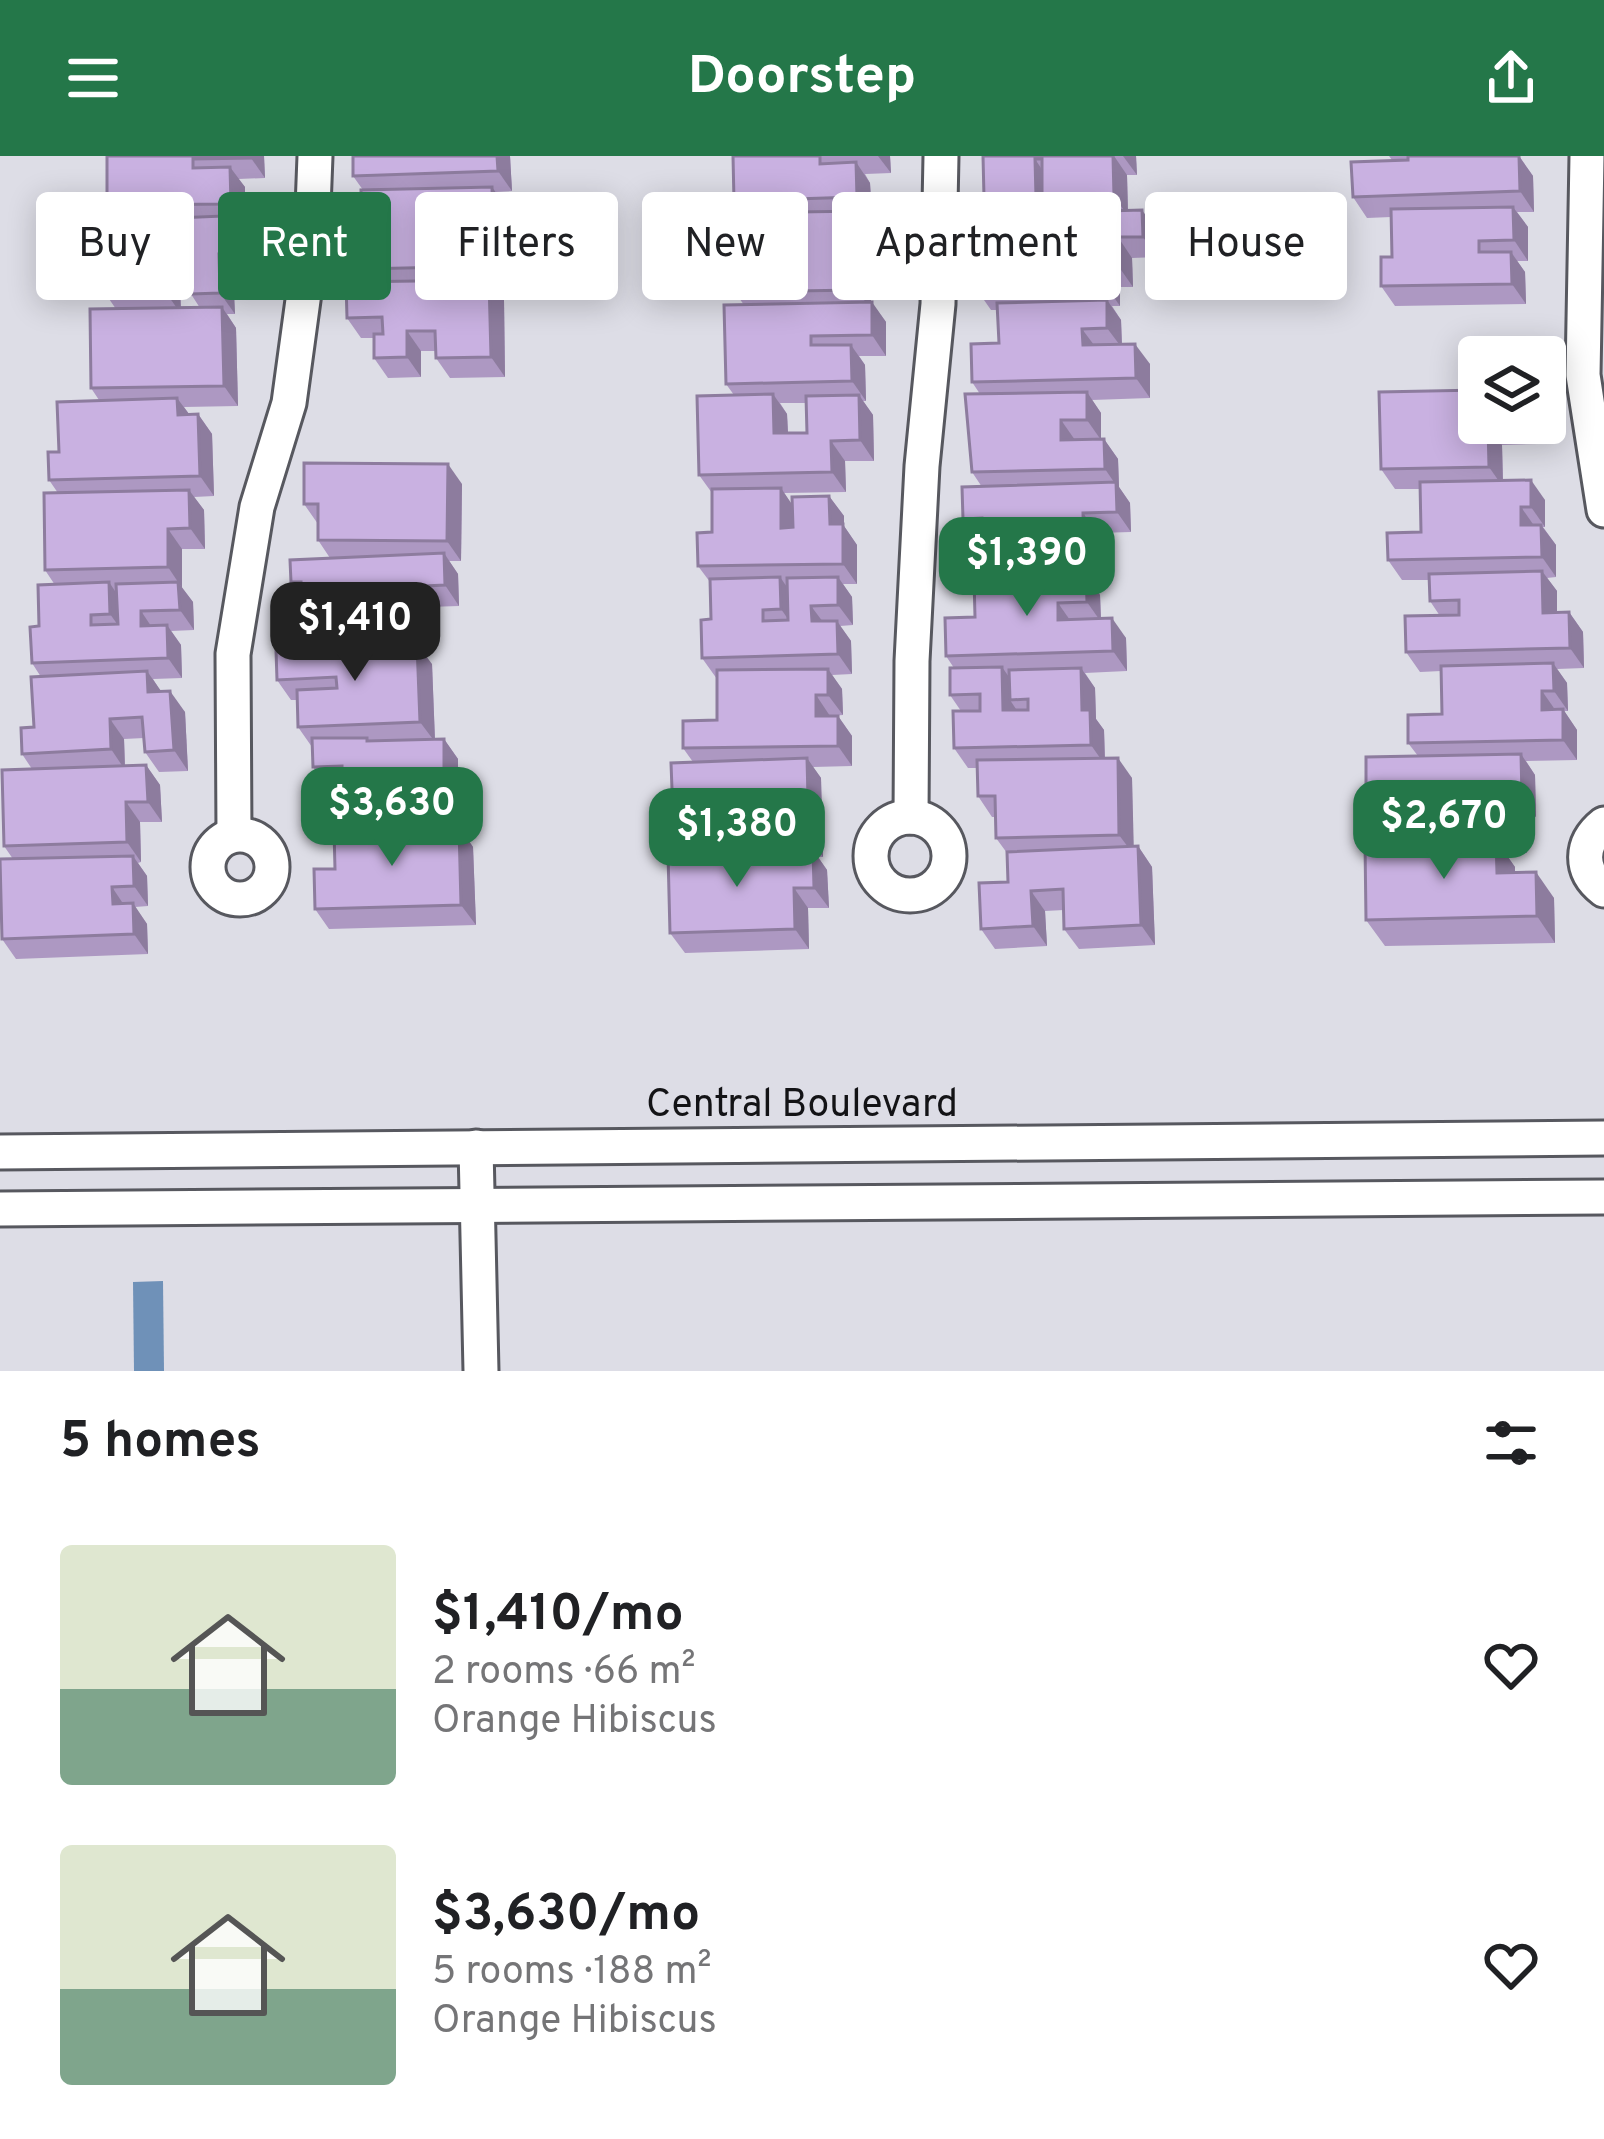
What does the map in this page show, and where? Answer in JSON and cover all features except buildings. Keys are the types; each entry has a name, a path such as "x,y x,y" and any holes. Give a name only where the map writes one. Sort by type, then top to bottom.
{"street":[{"path":"234,835 233,654 256,508 289,403 312,234 315,156"},
{"path":"910,817 912,661 922,466 938,304 941,156"},
{"path":"1587,156 1583,375 1604,509"},
{"path":"1604,824 1588,839 1585,854 1586,869 1604,890"},
{"name":"Central Boulevard","path":"0,1152 1604,1138"},
{"path":"476,1147 481,1371"},
{"path":"0,1209 1604,1197"}],"water":[{"path":"163,1281 164,1371 134,1371 133,1282"}]}
